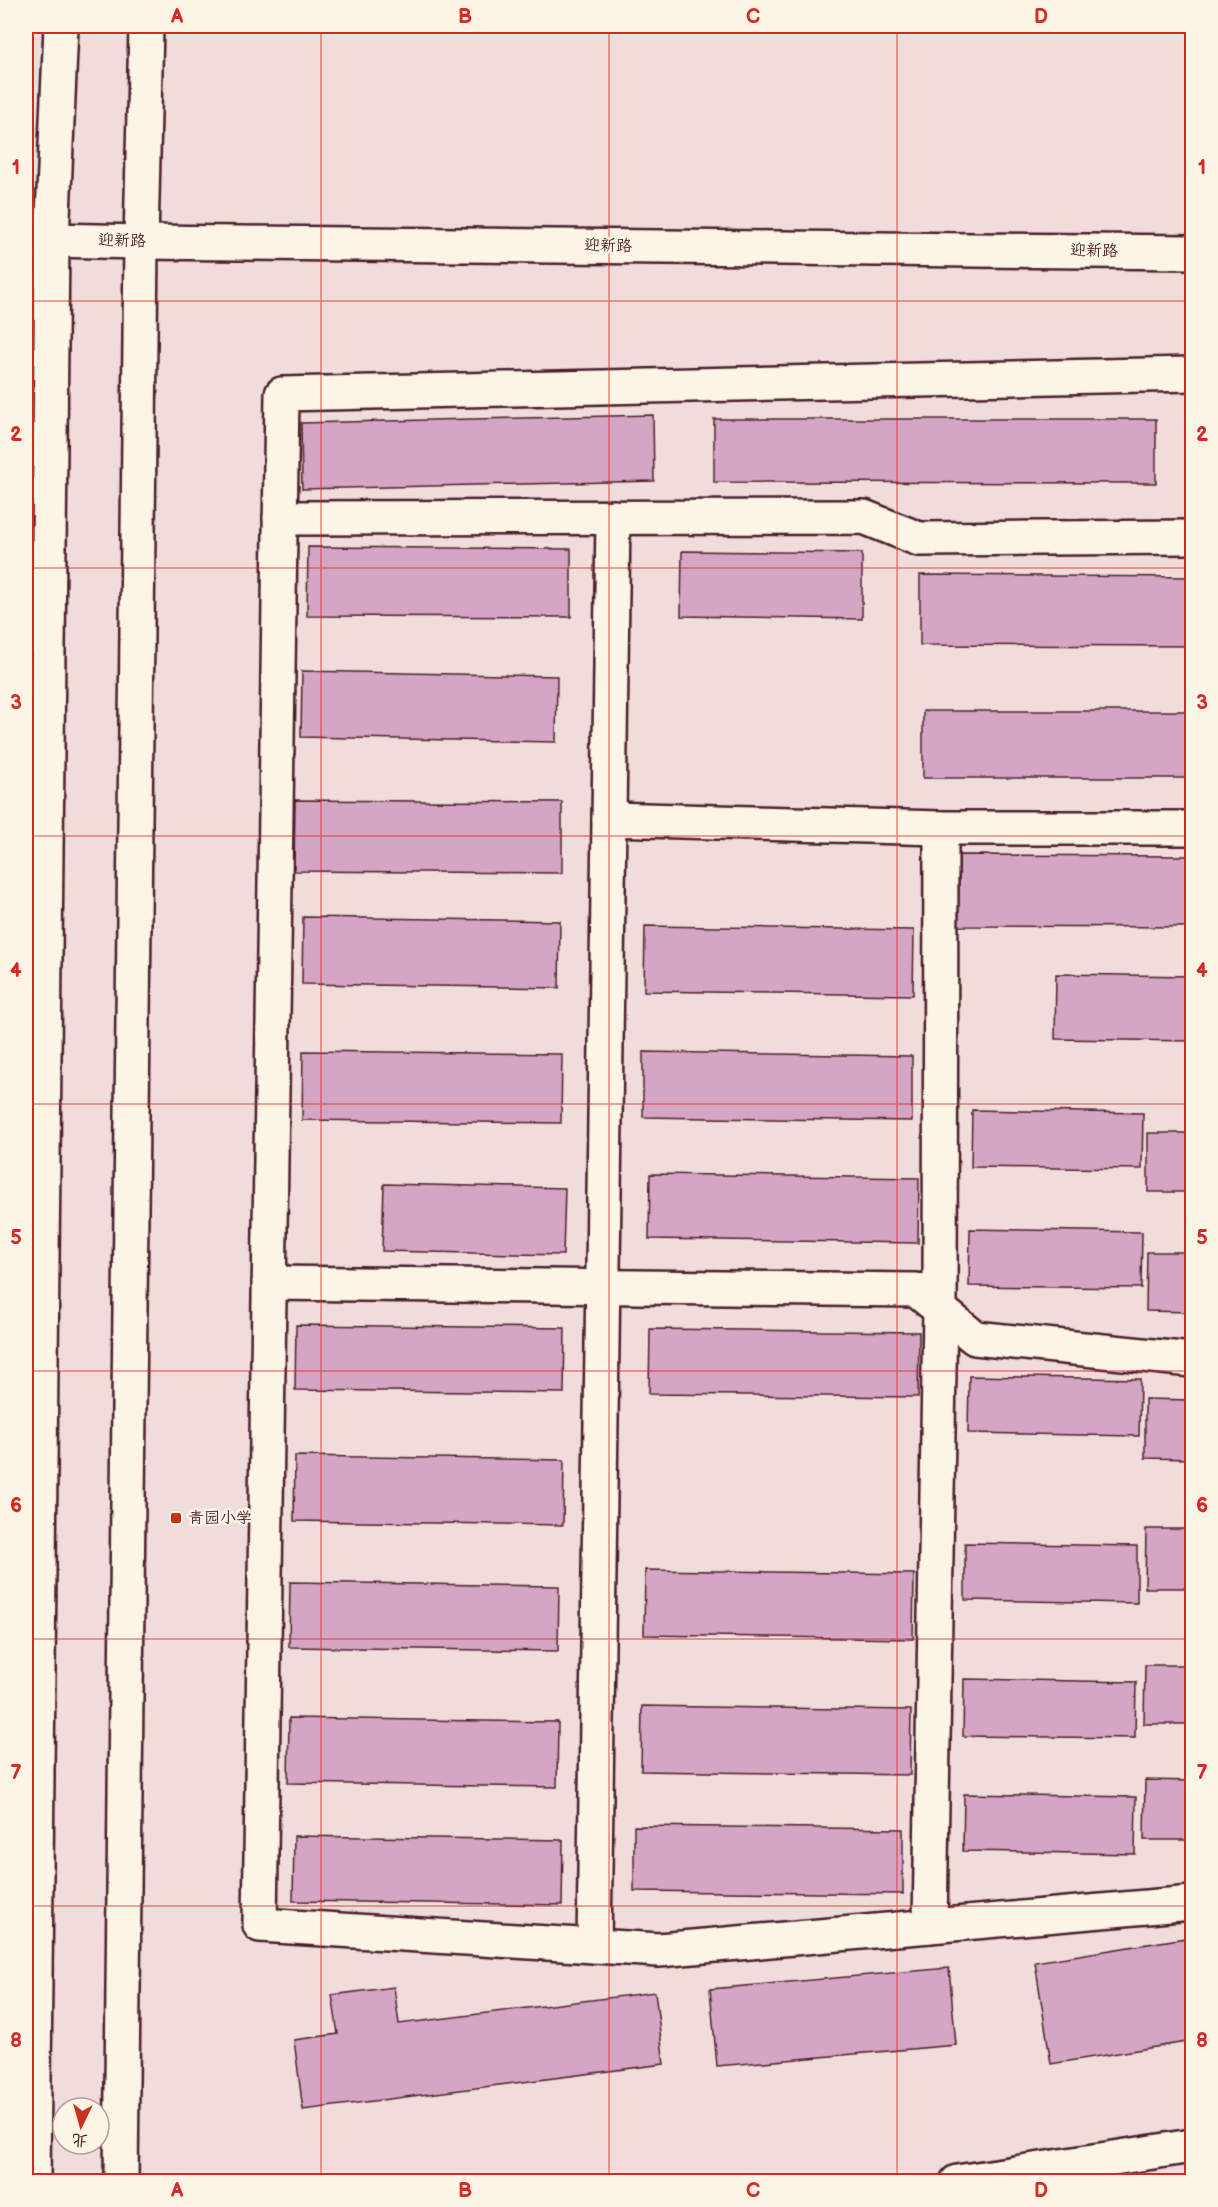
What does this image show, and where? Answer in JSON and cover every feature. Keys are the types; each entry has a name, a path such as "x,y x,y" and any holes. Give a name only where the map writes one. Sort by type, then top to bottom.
{"street":[{"path":"33,2181 39,235 61,26"},
{"path":"121,2181 141,242 146,26"},
{"name":"迎新路","path":"39,235 141,242 1192,252"},
{"path":"1192,374 282,394 260,1925 659,1950 1192,1903"},
{"path":"594,1946 613,517"},
{"path":"280,518 864,517 919,539 1192,537"},
{"path":"609,819 941,828 1192,828"},
{"path":"930,1926 940,1309 941,828"},
{"path":"269,1282 916,1290 975,1338 1192,1359"},
{"path":"957,2181 1192,2146"}],"building":[{"path":"653,415 654,481 302,489 301,423"},
{"path":"714,419 1156,419 1156,483 714,482"},
{"path":"308,547 571,549 571,617 307,616"},
{"path":"682,551 862,553 862,619 681,616"},
{"path":"920,575 1192,577 1192,646 920,645"},
{"path":"302,671 557,676 556,742 301,737"},
{"path":"923,711 1192,711 1192,778 923,778"},
{"path":"295,800 562,802 562,873 294,871"},
{"path":"959,855 1192,856 1192,927 958,926"},
{"path":"303,917 560,921 559,988 302,984"},
{"path":"645,926 914,930 913,995 644,991"},
{"path":"1056,974 1192,976 1192,1041 1055,1039"},
{"path":"303,1051 562,1054 561,1123 302,1120"},
{"path":"643,1052 912,1056 912,1121 643,1117"},
{"path":"972,1110 1143,1113 1142,1169 971,1167"},
{"path":"1148,1133 1192,1133 1192,1192 1148,1192"},
{"path":"650,1174 919,1178 918,1243 649,1239"},
{"path":"384,1184 565,1188 563,1255 382,1251"},
{"path":"970,1229 1142,1232 1141,1288 969,1286"},
{"path":"1147,1252 1192,1252 1192,1312 1146,1311"},
{"path":"296,1325 565,1328 564,1393 295,1390"},
{"path":"650,1329 919,1332 918,1397 649,1394"},
{"path":"969,1376 1140,1379 1139,1436 968,1433"},
{"path":"1145,1399 1192,1400 1192,1459 1145,1458"},
{"path":"295,1456 564,1460 563,1525 294,1521"},
{"path":"1146,1529 1192,1529 1192,1588 1145,1588"},
{"path":"965,1543 1137,1546 1137,1603 965,1600"},
{"path":"645,1570 914,1574 913,1639 644,1635"},
{"path":"290,1582 559,1586 558,1651 289,1647"},
{"path":"1145,1665 1192,1665 1192,1724 1144,1724"},
{"path":"964,1679 1136,1682 1135,1738 963,1736"},
{"path":"642,1706 911,1710 910,1775 641,1771"},
{"path":"289,1718 558,1722 557,1787 288,1783"},
{"path":"1145,1780 1192,1781 1192,1840 1144,1840"},
{"path":"964,1794 1136,1797 1135,1854 963,1851"},
{"path":"634,1826 903,1829 903,1894 634,1891"},
{"path":"294,1836 563,1840 562,1905 293,1901"},
{"path":"1192,1937 1192,2041 1051,2064 1035,1962"},
{"path":"949,1968 956,2045 717,2066 710,1989"},
{"path":"394,1987 399,2024 655,1992 664,2064 303,2110 294,2040 338,2034 332,1995"}],"place":[{"name":"青园小学","path":"176,1518"}]}
